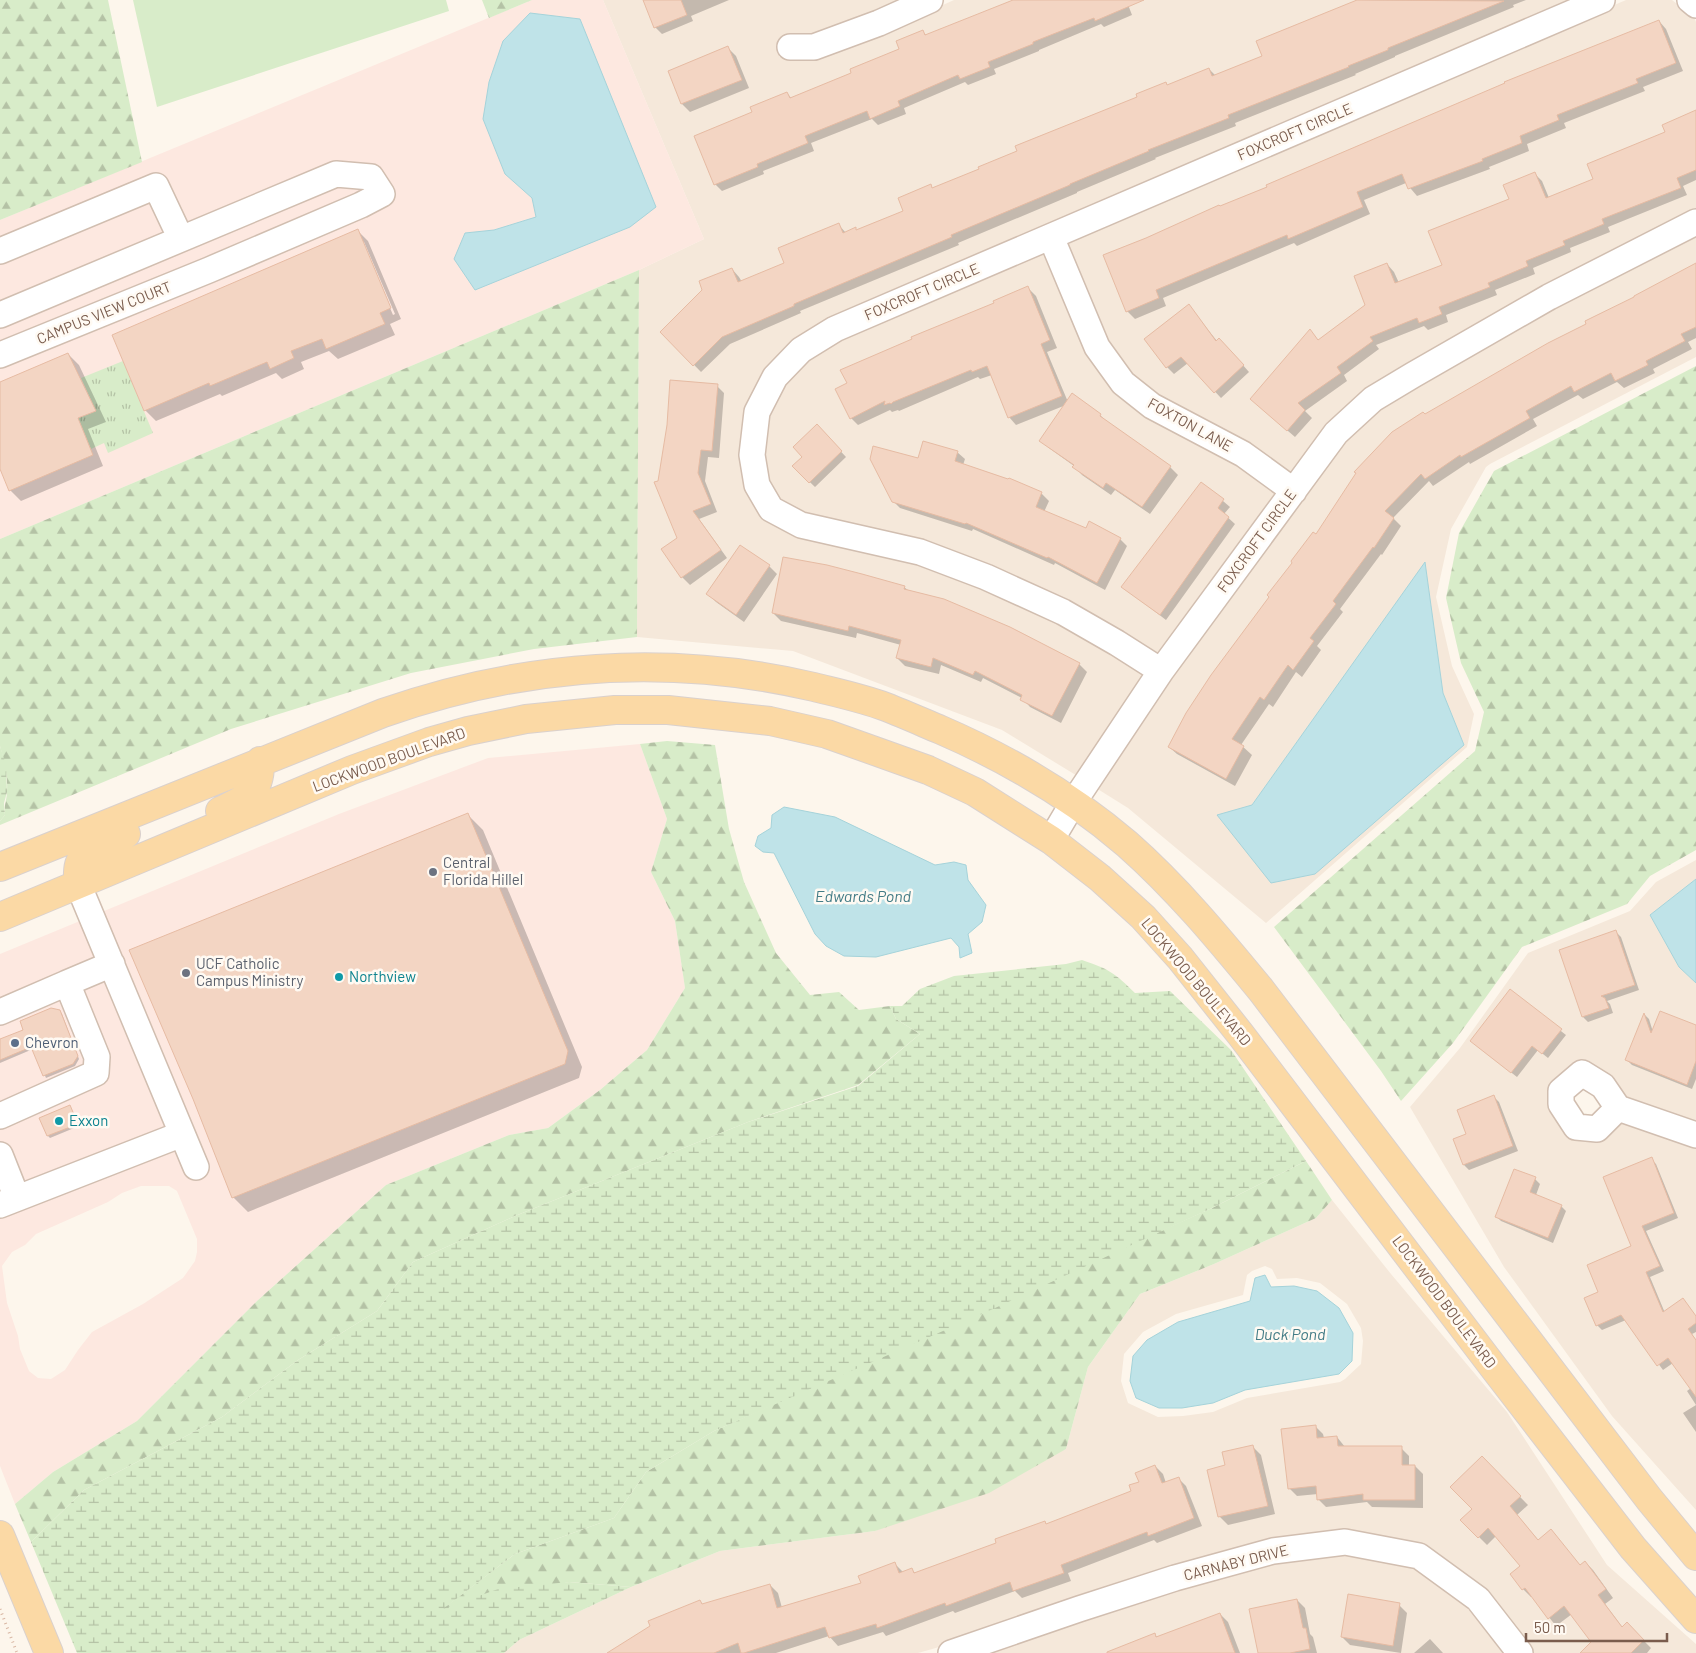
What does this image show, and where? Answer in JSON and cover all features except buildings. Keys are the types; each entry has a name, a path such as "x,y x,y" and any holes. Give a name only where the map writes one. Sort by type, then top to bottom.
{"main road":[{"path":"0,867 342,728 414,702 472,686 520,677 584,669 678,667 715,670 772,678 850,696 901,713 984,748 1030,774 1073,803 1126,843 1175,889 1204,920 1261,990 1649,1499 1696,1556"},
{"path":"520,677 526,719"},
{"name":"LOCKWOOD BOULEVARD","path":"0,916 352,770 429,742 468,731 526,719 615,710 668,710 770,721 827,734 928,770 975,792 1051,840 1100,878 1143,917 1180,958 1241,1035 1633,1548 1696,1619"},
{"path":"126,865 141,844 245,800 254,788 260,774 260,761"},
{"path":"78,884 78,870 82,860 99,846 187,809 211,782"},
{"path":"0,1535 49,1653"}],"street":[{"path":"790,47 814,47 880,23 930,0"},
{"name":"FOXCROFT CIRCLE","path":"1161,671 1117,643 1062,612 986,577 920,552 801,526 771,509 756,486 752,455 757,412 775,377 801,350 835,329 1602,0"},
{"path":"1690,0 1696,5"},
{"name":"CAMPUS VIEW COURT","path":"0,355 209,270 361,205 382,194 370,178 336,174 181,239"},
{"path":"0,251 156,186 181,239 0,315"},
{"name":"FOXCROFT CIRCLE","path":"1051,840 1073,803 1161,671 1336,433 1374,399 1422,370 1549,297 1696,222"},
{"name":"FOXTON LANE","path":"1051,237 1097,347 1123,382 1152,406 1243,454 1294,491"},
{"path":"78,884 196,1167"},
{"path":"0,1012 112,964"},
{"path":"0,1116 96,1073 97,1057 67,983"},
{"path":"1618,1108 1696,1135"},
{"path":"0,1156 8,1202 182,1134"},
{"name":"CARNABY DRIVE","path":"952,1653 1079,1608 1175,1578 1273,1551 1345,1542 1419,1556 1478,1599 1520,1653"}],"path":[{"path":"0,1609 17,1653"}],"shaded area":[{"path":"532,0 603,0 704,239 639,270 0,539 0,366 365,214 380,172 187,226 166,182 0,241 0,220","holes":["530,13 580,19 630,227 465,233 494,230 536,217 532,198 505,174"]},
{"path":"603,0 907,0 813,37 780,37 779,57 817,56 883,32 954,0 1577,0 767,371 747,491 981,586 1057,621 1146,675 1079,777 1002,730 793,651 637,637 639,270 704,239"},
{"path":"1626,0 1672,0 1694,17 1696,22 1696,212 1408,366 1292,476 1159,398 1132,375 1106,341 1065,241"},
{"path":"337,184 364,187 367,191 0,345 0,326"},
{"path":"150,199 167,235 0,305 0,262"},
{"path":"1696,234 1696,357 1490,464 1486,467 1451,529 1436,597 1452,666 1474,714 1467,747 1266,923 1128,808 1096,788 1170,676 1345,439 1380,407 1554,306","holes":["1425,563 1443,693 1464,745 1218,815 1252,805"]},
{"path":"1045,250 1088,353 1279,494 1159,658 806,516 780,502 767,482 763,454 767,414 784,382 808,357 840,337"},
{"path":"640,744 667,819 651,872 675,921 685,988 647,1050 600,1090 548,1128 509,1135 386,1185 257,1301 137,1421 53,1472 15,1504 0,1466 0,954 339,814 488,758","holes":["141,1186 169,1186 177,1191 197,1239 195,1261 183,1278 143,1304 92,1332 65,1370 51,1379 38,1378 29,1371 20,1349 18,1336 7,1303 2,1266 12,1252 25,1245 36,1234 108,1202 122,1193"]},
{"path":"1696,860 1696,879 1650,915 1679,967 1696,983 1696,1124 1626,1100 1574,1066 1567,1133 1620,1120 1696,1146 1696,1510 1612,1416 1504,1267 1410,1107 1460,1048 1528,953 1630,911 1656,882"},
{"path":"1332,1200 1391,1274 1507,1412 1607,1565 1696,1644 1696,1653 1534,1653 1485,1591 1345,1532 918,1653 504,1653 519,1640 631,1587 720,1551 875,1531 1066,1449 1088,1367 1140,1294 1214,1264 1316,1218","holes":["1265,1266 1272,1269 1277,1279 1297,1278 1320,1283 1347,1304 1361,1328 1363,1341 1361,1364 1345,1379 1340,1382 1247,1398 1213,1412 1183,1416 1158,1417 1128,1403 1121,1381 1124,1354 1143,1332 1176,1314 1243,1295 1247,1275"]},
{"path":"1344,1552 1414,1565 1469,1607 1506,1653 983,1653 1082,1618 1274,1560"}],"green space":[{"path":"0,0 108,0 142,162 0,220"},
{"path":"133,0 446,0 449,11 157,107"},
{"path":"482,0 532,0 489,18"},
{"path":"639,270 637,637 534,649 411,673 231,729 0,825 0,821 5,815 7,785 0,746 0,539"},
{"path":"123,361 153,433 108,453 104,443 91,449 78,418 96,411 81,378"},
{"path":"1696,366 1696,850 1650,876 1627,904 1522,947 1453,1043 1401,1101 1381,1071 1274,927 1475,751 1484,712 1461,663 1446,598 1459,533 1494,471"},
{"path":"667,741 715,745 729,829 744,882 776,953 810,995 839,992 859,1010 890,1006 896,1019 920,1034 858,1085 748,1122 515,1216 413,1262 377,1311 298,1360 222,1417 84,1490 31,1542 15,1504 53,1472 137,1421 257,1301 386,1185 509,1135 548,1128 600,1090 647,1050 685,988 675,921 651,872 667,819 640,744"},
{"path":"0,746 6,765 7,792 4,803 5,815 0,821"},
{"path":"1082,960 1111,972 1135,993 1170,991 1231,1050 1306,1161 1212,1208 982,1314 714,1431 646,1472 614,1518 515,1554 443,1609 498,1589 569,1582 631,1587 519,1640 504,1653 77,1653 31,1542 84,1490 222,1417 298,1360 377,1311 413,1262 515,1216 748,1122 858,1086 920,1034 896,1019 890,1006 902,1006 920,989 954,976 1066,964"},
{"path":"1306,1161 1332,1200 1316,1218 1214,1264 1140,1294 1088,1367 1066,1449 989,1493 875,1531 720,1551 631,1587 569,1582 441,1610 515,1554 614,1518 646,1472 714,1431 1212,1208"}],"water":[{"path":"530,13 580,19 656,207 630,227 475,290 454,259 465,233 494,230 536,217 532,198 505,174 483,119 489,82 503,41"},
{"path":"1425,562 1443,693 1464,745 1315,874 1271,883 1217,815 1252,805"},
{"name":"Edwards Pond","path":"784,807 835,817 935,865 954,862 966,865 968,880 986,905 982,922 968,934 972,953 960,958 959,947 951,938 876,957 844,956 826,946 815,934 774,853 763,852 755,846 758,836 771,828 772,815"},
{"path":"1696,879 1696,983 1679,967 1650,915"},
{"name":"Duck Pond","path":"1265,1275 1271,1287 1294,1286 1317,1291 1339,1308 1353,1333 1352,1361 1339,1374 1245,1390 1213,1403 1182,1408 1159,1408 1136,1398 1130,1381 1133,1356 1147,1340 1178,1322 1250,1301 1255,1278"}],"place":[{"name":"Central Florida Hillel","path":"433,872"},
{"name":"UCF Catholic Campus Ministry","path":"186,973"},
{"name":"Northview","path":"339,977"},
{"name":"Chevron","path":"15,1043"},
{"name":"Exxon","path":"59,1121"}]}
